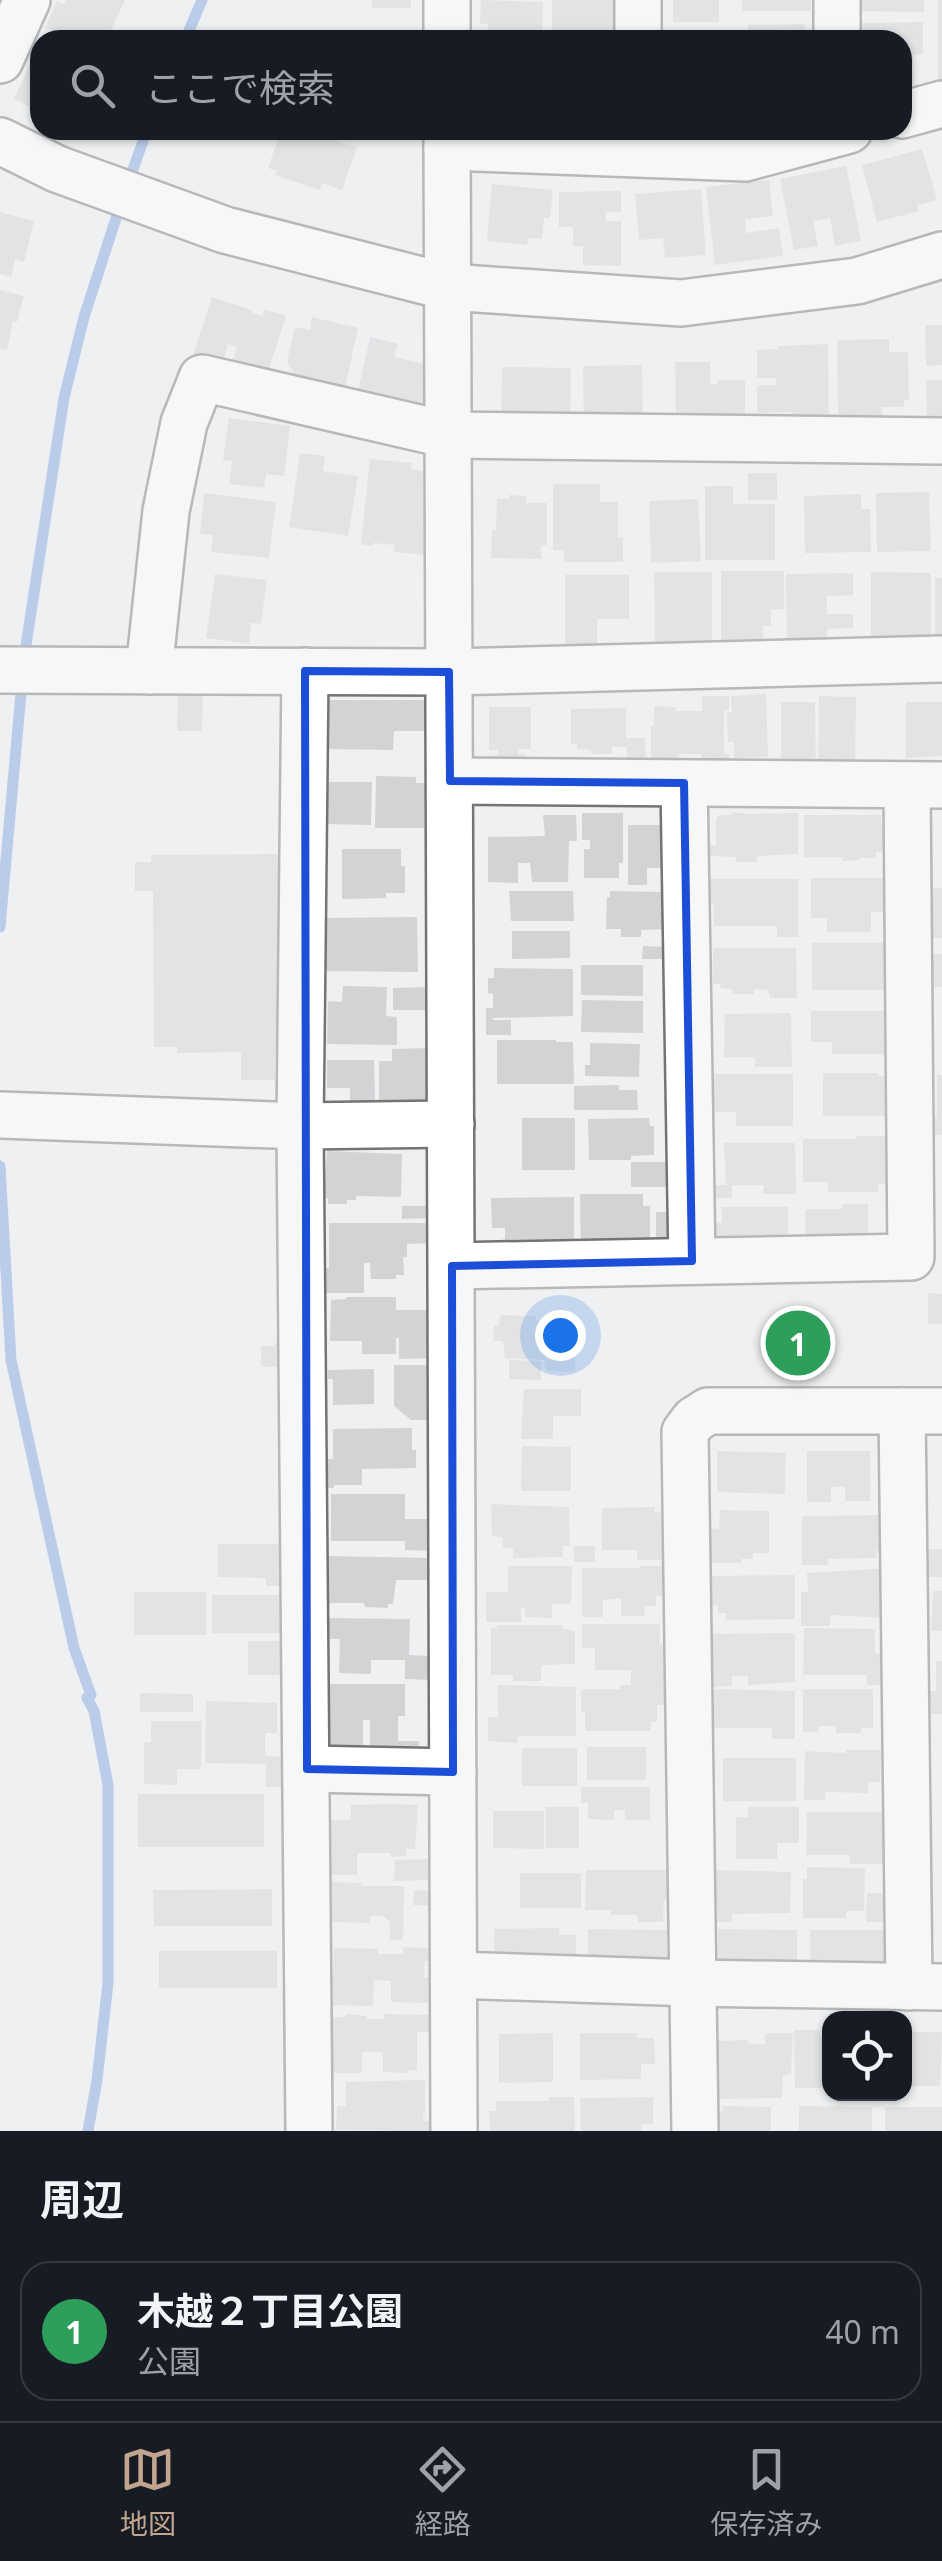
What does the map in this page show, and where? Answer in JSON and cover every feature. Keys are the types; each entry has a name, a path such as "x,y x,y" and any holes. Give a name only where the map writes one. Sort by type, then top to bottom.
{"street":[{"path":"0,60 27,0"},
{"path":"447,0 447,30"},
{"path":"638,0 638,30"},
{"path":"837,0 837,30"},
{"path":"912,112 942,104"},
{"path":"447,140 454,2131"},
{"path":"511,140 638,142 745,158 810,140"},
{"path":"0,141 57,169 224,230 448,287 681,303 857,281 942,255"},
{"path":"149,671 166,511 184,423 202,378 449,436 942,440"},
{"path":"0,670 449,672 942,659"},
{"path":"305,671 300,1126 308,2131"},
{"path":"450,781 925,785 911,1257 452,1266"},
{"path":"684,783 692,1261"},
{"path":"0,1115 300,1126 451,1124"},
{"path":"454,1974 693,1983 925,1987 922,1411 708,1411 685,1432 693,1983 695,2131"},
{"path":"307,1769 454,1772"}],"highlighted area":[{"path":"305,671 449,672 450,781 684,783 692,1261 452,1266 453,1772 307,1769"}],"building":[{"path":"66,0 125,0 111,30 45,28 57,1 64,4"},
{"path":"372,0 411,0 411,8 372,8"},
{"path":"481,0 543,2 542,30 488,30 488,24 480,24"},
{"path":"552,0 613,0 613,30 552,30"},
{"path":"673,0 719,0 719,22 673,22"},
{"path":"742,0 811,0 811,11 742,11"},
{"path":"861,0 924,0 924,12 861,11"},
{"path":"938,0 942,0 942,84 938,84"},
{"path":"923,22 923,54 913,54 912,86 912,30 860,30 860,23"},
{"path":"805,24 805,30 748,30 748,25"},
{"path":"30,64 30,107 14,99"},
{"path":"278,140 335,140 357,147 342,190 322,183 320,190 275,175 277,171 268,168"},
{"path":"922,149 937,200 917,205 919,211 877,222 862,165"},
{"path":"846,166 861,241 835,246 830,218 813,221 818,246 794,250 780,179"},
{"path":"769,180 773,216 745,219 746,233 779,228 783,256 715,265 706,187"},
{"path":"492,184 553,190 550,218 544,218 542,239 528,238 527,245 487,241"},
{"path":"701,189 706,255 665,258 663,238 639,240 635,194"},
{"path":"621,191 621,212 606,212 606,221 621,221 621,266 583,265 583,246 573,246 573,227 559,227 559,192"},
{"path":"0,212 34,221 24,262 15,259 11,277 0,274"},
{"path":"0,290 24,296 7,350 0,348"},
{"path":"212,297 262,316 264,309 286,316 266,378 231,366 237,347 228,344 223,363 193,355"},
{"path":"312,317 358,328 343,397 302,387 287,361 295,327 310,330"},
{"path":"925,325 942,325 942,365 926,366"},
{"path":"370,337 398,344 394,357 434,366 424,410 357,396"},
{"path":"889,339 889,352 908,352 909,400 904,400 904,407 882,407 883,421 842,421 842,414 838,414 837,340"},
{"path":"828,344 829,431 791,431 791,412 757,413 757,385 776,385 776,378 757,378 757,350"},
{"path":"675,362 710,362 710,384 717,384 717,380 745,380 745,431 676,431"},
{"path":"642,365 643,424 584,433 583,366"},
{"path":"502,367 571,368 570,429 501,428"},
{"path":"926,380 942,380 942,430 927,430"},
{"path":"229,418 290,426 284,476 266,474 264,488 229,484 232,461 223,460"},
{"path":"300,453 325,456 323,471 358,476 348,536 289,527"},
{"path":"370,459 412,463 411,469 426,471 423,500 431,501 425,555 394,552 395,545 361,544"},
{"path":"748,473 777,473 777,500 748,500"},
{"path":"553,484 600,484 600,502 618,502 623,562 564,562 564,550 553,550"},
{"path":"705,486 733,486 733,504 775,504 775,560 705,560"},
{"path":"929,492 931,551 877,552 876,493"},
{"path":"204,493 276,502 269,558 211,552 213,535 200,534"},
{"path":"861,494 861,509 870,509 871,552 805,553 804,496"},
{"path":"509,495 526,496 526,503 547,503 547,545 541,545 541,559 491,558 497,499 509,499"},
{"path":"698,499 701,561 651,563 649,501"},
{"path":"721,571 784,571 784,609 771,609 771,626 763,626 763,653 721,653"},
{"path":"654,572 712,572 712,647 655,654"},
{"path":"871,572 931,573 931,642 871,653"},
{"path":"853,573 853,595 827,596 827,614 853,614 853,628 827,629 828,653 787,653 786,574"},
{"path":"215,574 267,580 261,624 251,623 249,644 206,638"},
{"path":"565,575 629,575 629,619 597,619 597,644 565,644"},
{"path":"935,578 942,578 942,638 935,638"},
{"path":"766,694 768,757 734,758 734,742 728,742 731,696"},
{"path":"178,695 203,695 202,731 177,731"},
{"path":"702,696 729,696 729,710 724,710 724,754 729,754 730,774 701,774 701,754 679,754 679,768 651,769 654,706 702,711"},
{"path":"819,696 856,697 855,775 818,775"},
{"path":"327,700 427,700 427,731 394,731 393,750 326,749"},
{"path":"781,702 815,702 816,776 781,776"},
{"path":"906,702 942,702 942,756 906,758"},
{"path":"489,707 531,707 531,749 518,749 518,754 525,754 525,776 491,765 491,756 498,755 498,750 489,750"},
{"path":"626,708 626,738 645,738 646,771 627,771 627,747 612,747 612,754 591,754 591,750 577,749 577,744 571,744 571,709"},
{"path":"376,776 416,777 416,783 425,783 424,828 375,828"},
{"path":"327,782 372,782 371,825 326,824"},
{"path":"732,812 798,813 798,854 757,856 757,862 707,856 707,845 716,845 716,819"},
{"path":"582,813 623,813 623,863 619,863 619,878 584,878 584,849 590,849 590,840 582,840"},
{"path":"543,815 576,815 577,841 569,841 568,882 532,882 530,863 518,863 518,883 488,882 488,837 545,836"},
{"path":"804,815 881,815 881,825 893,825 893,852 876,852 876,858 860,860 804,857"},
{"path":"628,825 663,825 669,868 647,868 647,885 628,885"},
{"path":"342,849 401,849 405,893 386,893 386,898 342,899"},
{"path":"280,854 282,1052 275,1053 275,1080 241,1080 241,1052 177,1053 177,1047 154,1047 153,891 135,891 135,862 151,862 151,855"},
{"path":"811,878 891,878 891,912 871,912 871,932 827,932 827,918 811,918"},
{"path":"710,879 798,879 798,937 777,937 777,926 714,926"},
{"path":"930,888 942,888 942,938 931,938"},
{"path":"509,891 573,891 574,921 511,921"},
{"path":"610,891 663,892 663,899 669,899 667,929 641,930 641,937 621,937 621,929 606,929"},
{"path":"417,917 418,972 325,971 325,918"},
{"path":"512,931 570,931 570,958 512,959"},
{"path":"812,943 890,943 890,990 812,990"},
{"path":"643,946 670,947 669,959 642,959"},
{"path":"713,948 796,948 797,998 770,998 768,990 754,989 754,994 733,994 732,989 713,984"},
{"path":"933,954 942,954 942,987 933,987"},
{"path":"581,965 643,965 643,996 581,995"},
{"path":"494,968 573,969 573,1016 493,1018 511,1020 511,1035 486,1035 486,1008 493,1008 488,978 494,978"},
{"path":"343,986 387,987 386,1016 397,1017 397,1045 327,1044 328,1001 342,1002"},
{"path":"428,987 427,1010 393,1010 393,988"},
{"path":"582,1000 643,1001 643,1033 581,1032"},
{"path":"811,1011 890,1011 891,1054 832,1054 832,1042 811,1042"},
{"path":"791,1013 792,1067 755,1067 755,1057 724,1057 725,1014"},
{"path":"497,1040 573,1042 574,1084 497,1084"},
{"path":"590,1043 640,1044 639,1077 585,1076 585,1065 590,1065"},
{"path":"433,1048 430,1105 379,1113 379,1061 392,1061 392,1049"},
{"path":"327,1060 374,1060 375,1104 350,1104 350,1088 327,1088"},
{"path":"823,1073 893,1076 893,1116 823,1116"},
{"path":"710,1074 793,1074 793,1126 736,1126 736,1112 711,1112"},
{"path":"937,1075 942,1075 942,1135 928,1135 928,1118 937,1118"},
{"path":"619,1085 619,1090 637,1090 638,1110 574,1110 574,1086"},
{"path":"522,1118 575,1118 575,1170 522,1170"},
{"path":"649,1118 650,1126 654,1126 654,1155 631,1156 631,1160 589,1160 588,1119"},
{"path":"894,1136 894,1184 878,1184 878,1192 828,1192 828,1182 803,1182 803,1139"},
{"path":"724,1143 795,1143 796,1194 763,1194 764,1185 732,1185 732,1198 706,1198 706,1185 726,1185"},
{"path":"327,1151 402,1154 401,1197 356,1196 347,1204 328,1204 328,1198 324,1198"},
{"path":"631,1162 670,1162 670,1187 631,1187"},
{"path":"580,1194 643,1194 643,1206 650,1206 650,1238 611,1238 612,1260 581,1260"},
{"path":"574,1197 574,1254 505,1253 505,1228 492,1228 491,1198"},
{"path":"842,1204 868,1204 868,1247 806,1258 805,1209 842,1209"},
{"path":"402,1206 430,1206 430,1218 402,1219"},
{"path":"722,1207 788,1207 788,1256 707,1247 707,1222 722,1223"},
{"path":"656,1212 671,1212 671,1247 656,1247"},
{"path":"329,1223 434,1223 434,1243 407,1244 404,1275 396,1275 396,1279 371,1279 370,1263 364,1263 364,1293 324,1293 325,1268 329,1268"},
{"path":"928,1293 942,1294 942,1324 928,1324"},
{"path":"396,1297 396,1310 433,1310 434,1358 399,1359 399,1338 396,1354 362,1354 362,1341 330,1341 331,1300"},
{"path":"501,1315 577,1322 575,1372 547,1371 545,1360 505,1358 503,1341 493,1341 494,1326 498,1326"},
{"path":"286,1344 286,1367 261,1367 261,1346"},
{"path":"509,1360 541,1361 541,1380 509,1379"},
{"path":"394,1365 428,1365 428,1420 411,1420 394,1406"},
{"path":"374,1369 374,1404 333,1405 333,1379 328,1379 328,1370"},
{"path":"524,1389 581,1389 581,1416 553,1416 553,1439 521,1439"},
{"path":"412,1428 416,1468 362,1469 362,1485 324,1488 324,1459 333,1459 333,1429"},
{"path":"522,1446 571,1447 571,1491 521,1491"},
{"path":"717,1451 786,1453 785,1494 717,1492"},
{"path":"807,1451 870,1451 870,1501 845,1501 845,1487 831,1487 831,1502 807,1502"},
{"path":"331,1494 405,1494 405,1519 434,1519 433,1551 405,1550 405,1541 331,1541"},
{"path":"491,1504 569,1507 570,1546 563,1546 563,1557 513,1558 513,1548 503,1548 503,1538 492,1535"},
{"path":"655,1507 655,1513 661,1512 661,1545 669,1546 669,1560 637,1560 637,1550 602,1550 602,1508"},
{"path":"720,1510 769,1511 769,1553 753,1553 753,1559 741,1559 741,1563 707,1563 709,1528 719,1529"},
{"path":"887,1515 887,1551 876,1551 877,1558 827,1559 828,1565 802,1565 802,1516"},
{"path":"218,1544 287,1544 287,1586 266,1586 266,1578 218,1577"},
{"path":"574,1546 595,1546 595,1562 574,1562"},
{"path":"929,1549 942,1549 942,1577 928,1577"},
{"path":"326,1556 432,1558 432,1580 396,1580 393,1604 388,1604 388,1608 365,1607 364,1603 326,1603"},
{"path":"508,1566 572,1566 571,1604 552,1604 552,1618 525,1617 525,1608 521,1608 521,1622 486,1622 486,1592 508,1592"},
{"path":"666,1566 666,1596 656,1596 656,1606 644,1606 645,1616 621,1616 621,1598 603,1600 603,1617 582,1617 582,1568"},
{"path":"889,1569 887,1618 830,1615 830,1626 801,1626 801,1592 808,1592 807,1573"},
{"path":"795,1575 795,1619 726,1620 726,1613 718,1613 718,1605 712,1605 712,1576"},
{"path":"933,1591 942,1591 942,1631 931,1631"},
{"path":"134,1592 206,1592 206,1635 134,1635"},
{"path":"212,1595 282,1595 282,1633 212,1633"},
{"path":"328,1618 410,1619 409,1655 432,1656 432,1680 405,1679 405,1660 371,1660 371,1674 339,1673 340,1639 328,1639"},
{"path":"582,1624 660,1624 660,1645 666,1645 670,1705 657,1705 657,1722 651,1722 651,1731 585,1731 581,1689 620,1689 620,1685 631,1685 631,1670 595,1670 595,1648 582,1648"},
{"path":"563,1625 563,1629 575,1631 575,1664 541,1665 541,1681 513,1681 513,1675 491,1675 491,1628"},
{"path":"804,1628 875,1629 875,1653 894,1653 894,1685 867,1685 867,1675 803,1675"},
{"path":"795,1633 795,1682 748,1685 748,1676 732,1676 732,1686 708,1687 706,1634"},
{"path":"248,1641 288,1641 288,1675 248,1675"},
{"path":"936,1661 942,1661 942,1714 928,1714 928,1691 936,1691"},
{"path":"326,1684 405,1684 405,1716 398,1716 398,1741 419,1741 419,1765 370,1765 370,1720 363,1720 363,1763 326,1763"},
{"path":"498,1685 576,1687 576,1736 518,1736 517,1743 488,1741 488,1717 498,1717"},
{"path":"803,1689 873,1689 873,1728 861,1728 861,1733 836,1733 836,1726 819,1726 818,1732 803,1732"},
{"path":"711,1690 795,1691 795,1739 772,1739 772,1728 712,1728"},
{"path":"140,1693 193,1694 193,1712 140,1712"},
{"path":"206,1701 277,1703 277,1733 265,1733 265,1756 288,1757 288,1787 266,1787 266,1764 205,1763"},
{"path":"151,1721 202,1721 201,1769 177,1769 177,1785 144,1784 144,1742 151,1742"},
{"path":"587,1747 646,1747 646,1780 587,1780"},
{"path":"522,1748 577,1748 577,1786 522,1786"},
{"path":"881,1750 880,1782 868,1782 868,1793 826,1792 825,1800 804,1800 805,1751"},
{"path":"723,1758 796,1758 796,1801 723,1801"},
{"path":"581,1787 650,1787 650,1820 625,1820 625,1810 614,1810 614,1820 588,1819 588,1803 581,1803"},
{"path":"138,1794 264,1794 264,1847 138,1847"},
{"path":"351,1805 418,1805 415,1849 406,1849 406,1856 357,1853 357,1875 330,1875 331,1820 351,1820"},
{"path":"546,1807 579,1807 579,1848 546,1848"},
{"path":"748,1807 799,1807 799,1843 777,1843 777,1859 736,1859 736,1817 748,1817"},
{"path":"493,1811 544,1811 544,1849 493,1848"},
{"path":"807,1812 885,1812 885,1864 850,1864 850,1855 806,1855"},
{"path":"432,1859 432,1880 394,1881 395,1860"},
{"path":"807,1867 865,1868 864,1911 846,1911 846,1918 803,1918 803,1879 807,1879"},
{"path":"586,1870 672,1870 672,1900 664,1900 663,1922 638,1922 637,1915 611,1915 611,1910 585,1910"},
{"path":"712,1870 791,1872 790,1913 732,1914 732,1922 708,1922"},
{"path":"520,1873 581,1873 581,1908 520,1908"},
{"path":"332,1882 404,1886 403,1940 390,1940 390,1922 383,1916 370,1916 370,1923 331,1922"},
{"path":"272,1889 272,1926 154,1926 153,1890"},
{"path":"414,1890 431,1891 431,1905 413,1905"},
{"path":"867,1893 895,1893 895,1922 866,1922"},
{"path":"559,1928 559,1935 576,1935 577,1982 494,1969 494,1929"},
{"path":"588,1929 668,1930 667,1975 588,1962"},
{"path":"718,1929 797,1930 797,1979 719,1981"},
{"path":"810,1930 890,1930 890,1966 811,1972"},
{"path":"403,1947 431,1948 431,1961 425,1961 424,1977 431,1977 431,2003 391,2002 391,1981 374,1980 373,2006 329,2005 334,1948 403,1954"},
{"path":"159,1951 277,1951 277,1988 159,1988"},
{"path":"346,2014 367,2019 385,2019 384,2014 431,2015 431,2032 417,2032 417,2070 383,2072 383,2052 362,2052 362,2073 330,2073 329,2017"},
{"path":"794,2030 820,2030 822,2088 795,2088"},
{"path":"912,2032 942,2032 940,2086 912,2086"},
{"path":"553,2033 553,2082 499,2083 499,2034"},
{"path":"580,2033 638,2033 637,2038 654,2038 655,2064 641,2064 641,2079 580,2080"},
{"path":"765,2033 793,2033 791,2074 783,2075 782,2098 717,2099 717,2041 765,2044"},
{"path":"425,2080 423,2121 431,2121 431,2131 336,2130 337,2106 346,2106 346,2082"},
{"path":"549,2097 574,2097 575,2131 490,2131 489,2111 496,2111 496,2101 549,2101"},
{"path":"653,2097 653,2124 641,2124 641,2131 581,2131 580,2098"},
{"path":"723,2106 771,2107 771,2131 712,2131 712,2111 723,2111"},
{"path":"799,2106 872,2107 872,2131 799,2131"},
{"path":"885,2107 942,2107 942,2131 885,2131"}],"waterway":[{"path":"189,30 202,0"},
{"path":"127,186 143,140"},
{"path":"24,658 64,398 84,317 121,203"},
{"path":"0,927 22,682"},
{"path":"0,1166 11,1360 74,1648 91,1695 87,1698 94,1711 108,1785 108,1983 88,2131"}],"place":[{"name":"木越２丁目公園","path":"798,1343"}]}
